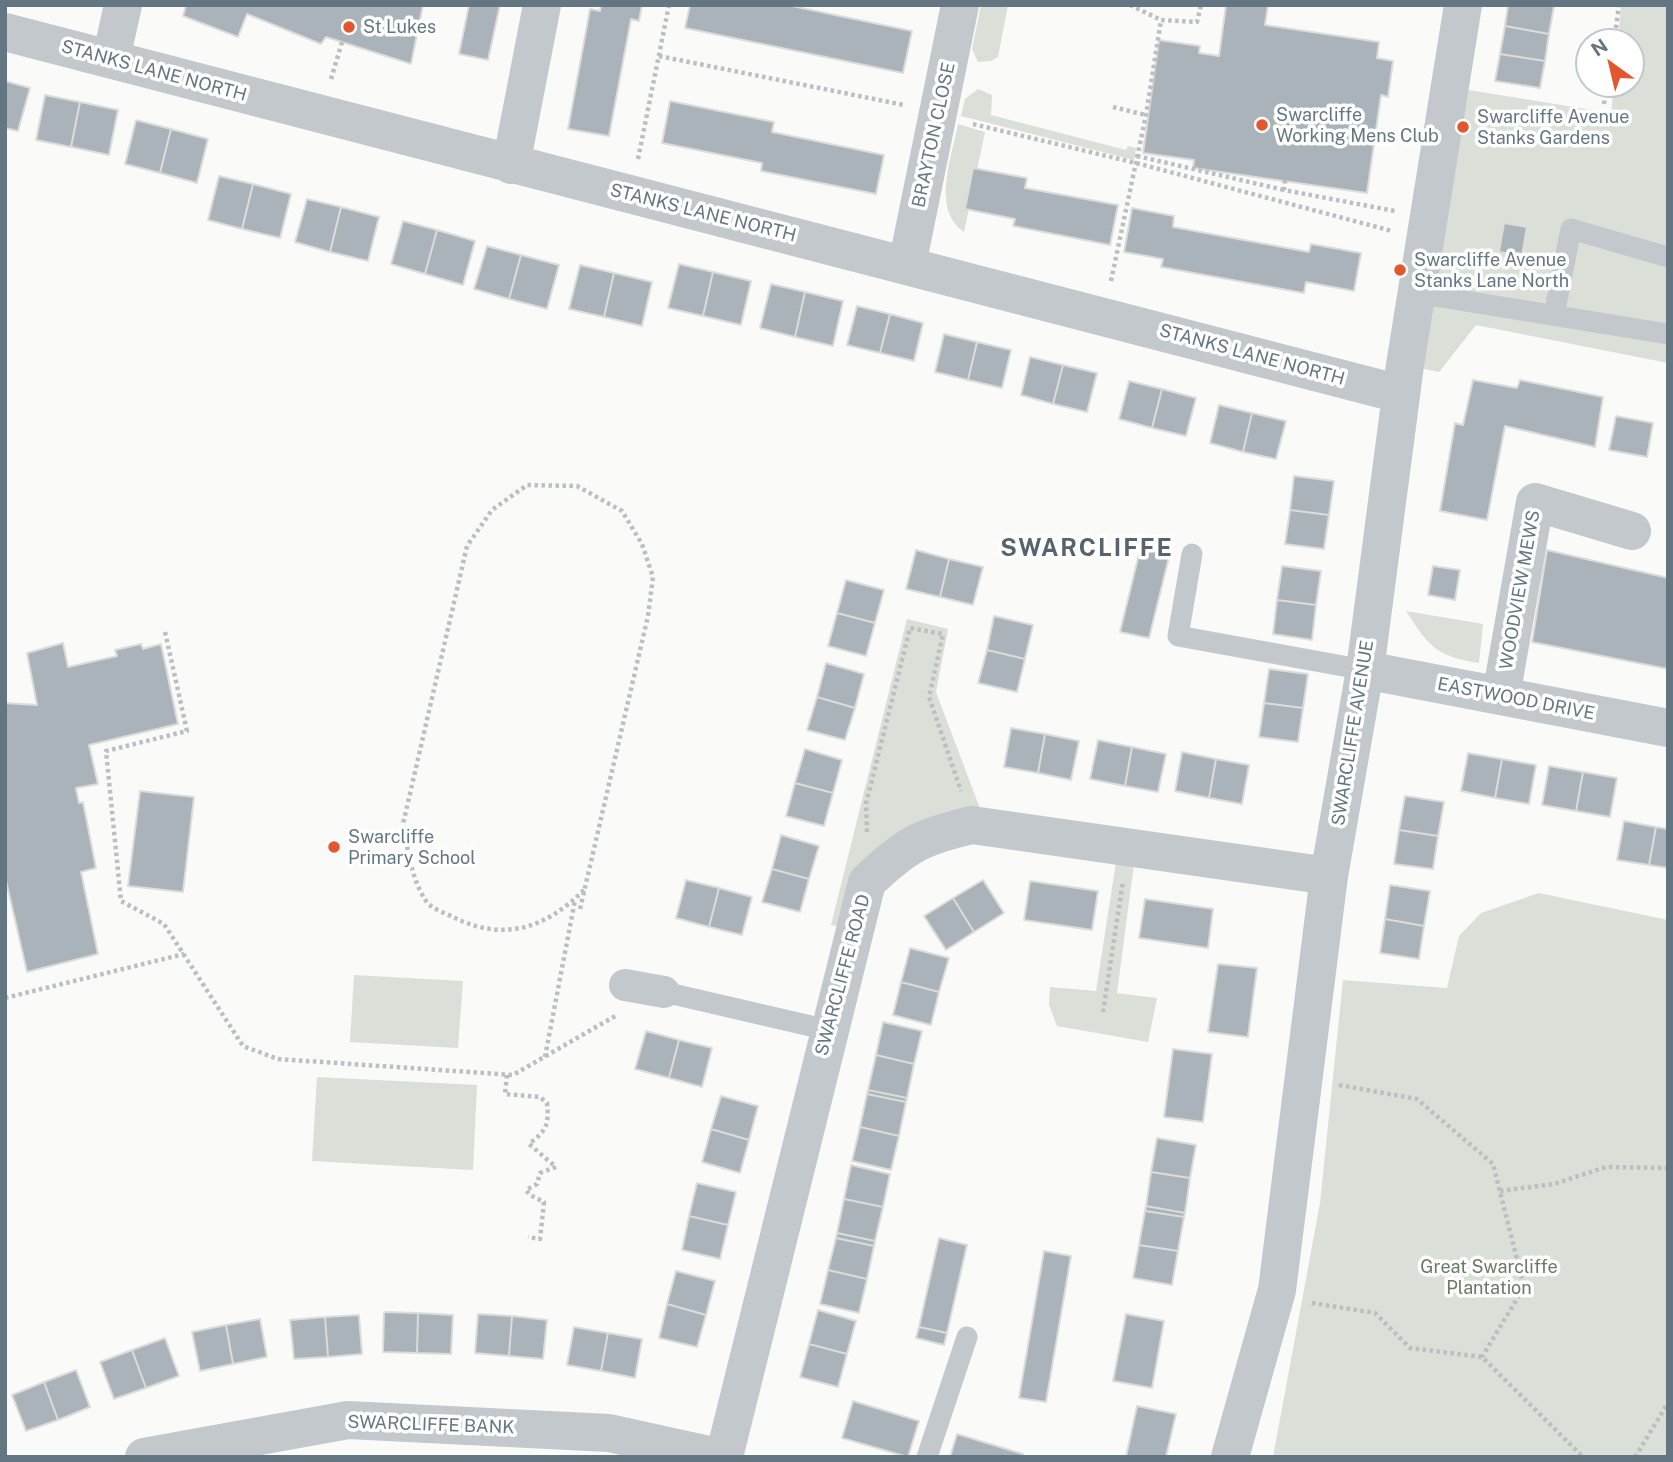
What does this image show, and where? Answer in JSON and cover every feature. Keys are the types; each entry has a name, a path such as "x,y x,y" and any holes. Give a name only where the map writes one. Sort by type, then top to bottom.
{"street":[{"path":"111,59 123,5"},
{"path":"511,165 542,5"},
{"name":"BRAYTON CLOSE","path":"906,265 960,5"},
{"name":"SWARCLIFFE AVENUE","path":"1230,1457 1275,1296 1329,876 1365,670 1400,394 1464,5"},
{"name":"STANKS LANE NORTH","path":"5,32 1400,394"},
{"name":"WOODVIEW MEWS","path":"1502,696 1535,502 1632,531"},
{"name":"EASTWOOD DRIVE","path":"1365,670 1668,728"},
{"name":"SWARCLIFFE ROAD","path":"724,1457 828,1030 867,882 899,851 928,835 972,825 1329,876"},
{"path":"625,985 664,992"},
{"name":"SWARCLIFFE BANK","path":"144,1457 348,1420 609,1433 718,1457"}],"lane":[{"path":"1554,315 1572,229 1668,257"},
{"path":"1416,293 1668,334"},
{"path":"1192,554 1178,636 1365,670"},
{"path":"664,992 828,1030"},
{"path":"927,1457 967,1337"}],"path":[{"path":"630,195 669,5"},
{"path":"1130,5 1161,20 1197,22 1201,5"},
{"path":"1616,28 1619,5"},
{"path":"1104,316 1146,115 1161,20"},
{"path":"659,56 939,112 953,120 1428,230"},
{"path":"1604,104 1605,98"},
{"path":"1113,107 1146,115"},
{"path":"1137,156 1284,190 1428,230"},
{"path":"1284,190 1285,180"},
{"path":"580,909 648,616 653,577 642,544 622,511 577,486 527,485 492,510 467,545 403,824 410,865 427,904 462,921 503,932 532,926 575,899 584,890"},
{"path":"867,882 866,804 910,628 943,634 929,697 972,825"},
{"path":"166,632 187,731 106,751 121,901 164,924 243,1045 278,1059 513,1075 616,1017 625,985"},
{"path":"1103,1012 1128,847"},
{"path":"545,1058 575,899"},
{"path":"5,998 184,954"},
{"path":"507,1075 505,1094 540,1097 547,1103 549,1125 546,1131 529,1144 556,1167 540,1173 537,1184 526,1190 544,1202 545,1210 540,1239 528,1237"},
{"path":"1304,1079 1417,1099 1493,1164 1524,1287 1482,1357"},
{"path":"1500,1191 1554,1184 1606,1167 1668,1168"},
{"path":"1275,1296 1375,1313 1410,1349 1482,1357 1583,1457"},
{"path":"1635,1457 1668,1403"}],"green space":[{"path":"981,5 1008,5 998,57 991,61 978,62 972,49"},
{"path":"1621,5 1668,5 1668,363 1476,325 1439,372 1405,365 1450,87 1611,113 1613,98 1645,98 1645,28 1619,28"},
{"path":"978,89 992,95 991,115 1126,150 1128,146 1136,148 1134,160 961,116 965,99"},
{"path":"958,124 985,132 964,232 954,222 948,210 946,196 946,182"},
{"path":"1406,611 1483,624 1479,663 1453,657 1435,648"},
{"path":"907,619 948,629 936,692 987,827 928,835 855,929 831,925"},
{"path":"1116,862 1134,864 1117,993 1157,998 1148,1042 1057,1026 1049,1005 1050,987 1096,991"},
{"name":"Great Swarcliffe Plantation","path":"1539,893 1668,920 1668,1457 1273,1457 1320,1203 1343,980 1447,988 1459,936 1481,913"},
{"path":"354,975 463,981 458,1048 350,1042"},
{"path":"317,1077 477,1085 473,1170 312,1161"}],"building":[{"name":"St Lukes","path":"186,5 423,5 411,64 326,37 321,44 247,14 238,37 183,16"},
{"path":"469,5 500,5 488,60 459,54"},
{"path":"601,5 642,5 639,21 631,19 609,136 568,129 590,9 600,11"},
{"path":"690,5 787,5 912,31 903,73 685,28"},
{"name":"Swarcliffe Working Mens Club","path":"1226,5 1268,5 1265,25 1379,42 1377,58 1393,61 1388,97 1381,95 1367,193 1193,168 1194,160 1143,153 1159,40 1200,46 1199,53 1219,56"},
{"path":"1508,5 1554,6 1549,34 1505,26"},
{"path":"1505,26 1549,34 1545,61 1500,54"},
{"path":"1500,54 1545,61 1540,88 1495,81"},
{"path":"5,81 30,88 18,131 5,128"},
{"path":"45,95 80,102 71,147 36,140"},
{"path":"670,101 774,122 772,132 884,155 876,194 761,171 762,163 662,143"},
{"path":"80,102 118,110 109,155 71,147"},
{"path":"136,120 171,129 160,173 125,164"},
{"path":"171,129 208,139 197,183 160,173"},
{"path":"973,168 1027,178 1025,188 1118,205 1110,245 1013,226 1015,219 965,209"},
{"path":"219,176 253,184 242,229 208,220"},
{"path":"253,184 291,194 280,238 242,229"},
{"path":"307,199 341,207 330,252 295,242"},
{"path":"341,207 379,217 368,261 330,252"},
{"path":"1132,208 1174,216 1173,227 1309,252 1311,244 1361,253 1354,291 1306,282 1304,293 1161,267 1163,259 1124,252"},
{"path":"403,221 437,230 425,274 391,264"},
{"path":"1504,223 1527,227 1522,256 1499,252"},
{"path":"437,230 475,241 463,285 425,274"},
{"path":"487,246 521,255 509,299 474,289"},
{"path":"521,255 559,265 547,309 509,299"},
{"path":"679,264 713,272 703,316 668,308"},
{"path":"580,265 614,273 604,317 569,309"},
{"path":"713,272 751,281 741,325 703,316"},
{"path":"614,273 652,282 642,326 604,317"},
{"path":"771,284 805,292 795,337 760,328"},
{"path":"805,292 843,301 833,346 795,337"},
{"path":"857,306 890,314 880,353 847,345"},
{"path":"890,314 923,323 914,361 880,353"},
{"path":"944,334 977,342 968,380 935,372"},
{"path":"977,342 1011,350 1002,388 968,380"},
{"path":"1030,357 1063,365 1053,404 1021,395"},
{"path":"1063,365 1097,373 1087,412 1053,404"},
{"path":"1473,380 1517,388 1520,380 1603,397 1595,447 1505,426 1487,520 1440,511 1455,423 1463,425"},
{"path":"1129,381 1162,389 1152,428 1119,419"},
{"path":"1162,389 1196,398 1186,436 1152,428"},
{"path":"1219,405 1252,413 1243,452 1210,443"},
{"path":"1252,413 1286,421 1276,459 1243,452"},
{"path":"1616,416 1653,423 1647,457 1609,450"},
{"path":"1294,476 1334,481 1329,515 1290,510"},
{"path":"1290,510 1329,515 1324,549 1285,544"},
{"path":"1142,542 1171,549 1149,638 1120,632"},
{"path":"916,550 949,559 940,597 906,589"},
{"path":"1547,550 1668,578 1668,669 1532,642"},
{"path":"949,559 983,567 973,605 940,597"},
{"path":"1282,566 1321,571 1316,605 1277,600"},
{"path":"1433,566 1460,570 1455,600 1428,595"},
{"path":"846,580 884,590 875,623 837,613"},
{"path":"1277,600 1316,605 1312,640 1273,634"},
{"path":"837,613 875,623 866,656 828,646"},
{"path":"994,616 1033,625 1025,659 987,650"},
{"path":"63,643 68,667 117,656 115,650 141,644 143,649 161,644 178,724 89,745 98,784 76,788 79,803 83,802 96,868 81,872 98,954 27,972 5,876 5,703 37,705 27,653"},
{"path":"987,650 1025,659 1017,692 978,683"},
{"path":"826,663 864,674 855,708 817,697"},
{"path":"1269,669 1308,674 1303,708 1264,703"},
{"path":"817,697 855,708 845,740 807,730"},
{"path":"1264,703 1303,708 1298,742 1259,737"},
{"path":"1011,728 1045,734 1038,773 1004,767"},
{"path":"1045,734 1079,741 1071,780 1038,773"},
{"path":"1098,740 1132,747 1125,786 1090,779"},
{"path":"1132,747 1166,754 1158,792 1125,786"},
{"path":"805,749 842,760 833,793 795,783"},
{"path":"1182,752 1216,759 1209,798 1175,791"},
{"path":"1468,753 1502,759 1495,798 1461,791"},
{"path":"1216,759 1249,765 1242,804 1209,798"},
{"path":"1502,759 1536,765 1529,804 1495,798"},
{"path":"1549,766 1583,772 1576,811 1542,805"},
{"path":"1583,772 1617,778 1610,817 1576,811"},
{"path":"795,783 833,793 824,826 786,816"},
{"path":"140,791 194,797 183,892 128,886"},
{"path":"1405,796 1444,802 1438,836 1399,830"},
{"path":"1624,821 1656,827 1649,865 1617,860"},
{"path":"1656,827 1668,829 1668,868 1649,865"},
{"path":"1399,830 1438,836 1433,869 1394,864"},
{"path":"781,835 819,846 809,879 772,869"},
{"path":"772,869 809,879 800,912 762,902"},
{"path":"686,880 719,888 709,927 676,918"},
{"path":"983,880 1004,913 974,932 953,898"},
{"path":"1030,881 1098,891 1092,930 1024,920"},
{"path":"1390,885 1430,891 1424,926 1385,919"},
{"path":"719,888 752,897 742,935 709,927"},
{"path":"953,898 974,932 946,950 924,916"},
{"path":"1145,899 1213,909 1208,948 1139,938"},
{"path":"1385,919 1424,926 1419,959 1380,953"},
{"path":"910,948 949,958 939,992 901,982"},
{"path":"1218,964 1257,968 1248,1037 1208,1032"},
{"path":"901,982 939,992 931,1025 893,1015"},
{"path":"883,1022 922,1031 914,1064 876,1055"},
{"path":"646,1031 679,1040 669,1078 635,1069"},
{"path":"679,1040 712,1048 702,1087 669,1078"},
{"path":"1173,1049 1212,1054 1203,1122 1164,1117"},
{"path":"876,1055 914,1064 907,1098 868,1090"},
{"path":"868,1090 907,1098 906,1102 867,1094"},
{"path":"867,1094 906,1102 899,1136 860,1127"},
{"path":"721,1096 758,1106 749,1140 711,1129"},
{"path":"860,1127 899,1136 891,1170 852,1161"},
{"path":"711,1129 749,1140 740,1173 702,1162"},
{"path":"1157,1138 1196,1145 1190,1178 1151,1172"},
{"path":"851,1165 890,1174 883,1207 844,1199"},
{"path":"1151,1172 1190,1178 1185,1213 1146,1206"},
{"path":"697,1183 736,1192 728,1225 689,1216"},
{"path":"844,1199 883,1207 875,1241 837,1233"},
{"path":"1146,1206 1185,1213 1184,1217 1145,1211"},
{"path":"1145,1211 1184,1217 1178,1251 1139,1245"},
{"path":"689,1216 728,1225 720,1259 682,1250"},
{"path":"837,1233 875,1241 874,1246 836,1238"},
{"path":"836,1238 874,1246 867,1279 828,1270"},
{"path":"939,1238 967,1245 947,1333 919,1327"},
{"path":"1139,1245 1178,1251 1172,1285 1133,1278"},
{"path":"1044,1251 1071,1256 1046,1402 1019,1398"},
{"path":"828,1270 867,1279 859,1313 820,1304"},
{"path":"676,1271 715,1281 706,1315 667,1304"},
{"path":"667,1304 706,1315 697,1347 659,1338"},
{"path":"818,1310 856,1321 847,1354 809,1344"},
{"path":"384,1312 418,1313 417,1353 383,1352"},
{"path":"418,1313 453,1315 451,1354 417,1353"},
{"path":"478,1314 512,1316 509,1356 475,1353"},
{"path":"1126,1314 1164,1321 1152,1388 1113,1381"},
{"path":"359,1315 362,1354 328,1357 325,1317"},
{"path":"512,1316 547,1320 543,1359 509,1356"},
{"path":"325,1317 328,1357 294,1359 290,1320"},
{"path":"260,1319 267,1357 233,1364 226,1325"},
{"path":"226,1325 233,1364 200,1371 192,1332"},
{"path":"574,1327 608,1333 601,1371 567,1365"},
{"path":"919,1327 947,1333 944,1345 916,1338"},
{"path":"608,1333 642,1339 635,1378 601,1371"},
{"path":"165,1338 179,1376 146,1388 132,1350"},
{"path":"809,1344 847,1354 838,1387 800,1377"},
{"path":"132,1350 146,1388 114,1399 100,1362"},
{"path":"76,1370 90,1407 58,1420 44,1382"},
{"path":"44,1382 58,1420 26,1431 12,1395"},
{"path":"853,1401 919,1421 908,1457 842,1438"},
{"path":"1137,1406 1176,1414 1166,1457 1126,1457"},
{"path":"957,1434 1023,1454 1022,1457 950,1457"}],"place":[{"name":"St Lukes","path":"349,27"},
{"name":"Swarcliffe Working Mens Club","path":"1262,125"},
{"name":"Swarcliffe Avenue Stanks Gardens","path":"1463,127"},
{"name":"Swarcliffe Avenue Stanks Lane North","path":"1400,270"},
{"name":"Swarcliffe Primary School","path":"334,847"}],"district":[{"name":"SWARCLIFFE","path":"1087,549"}]}
